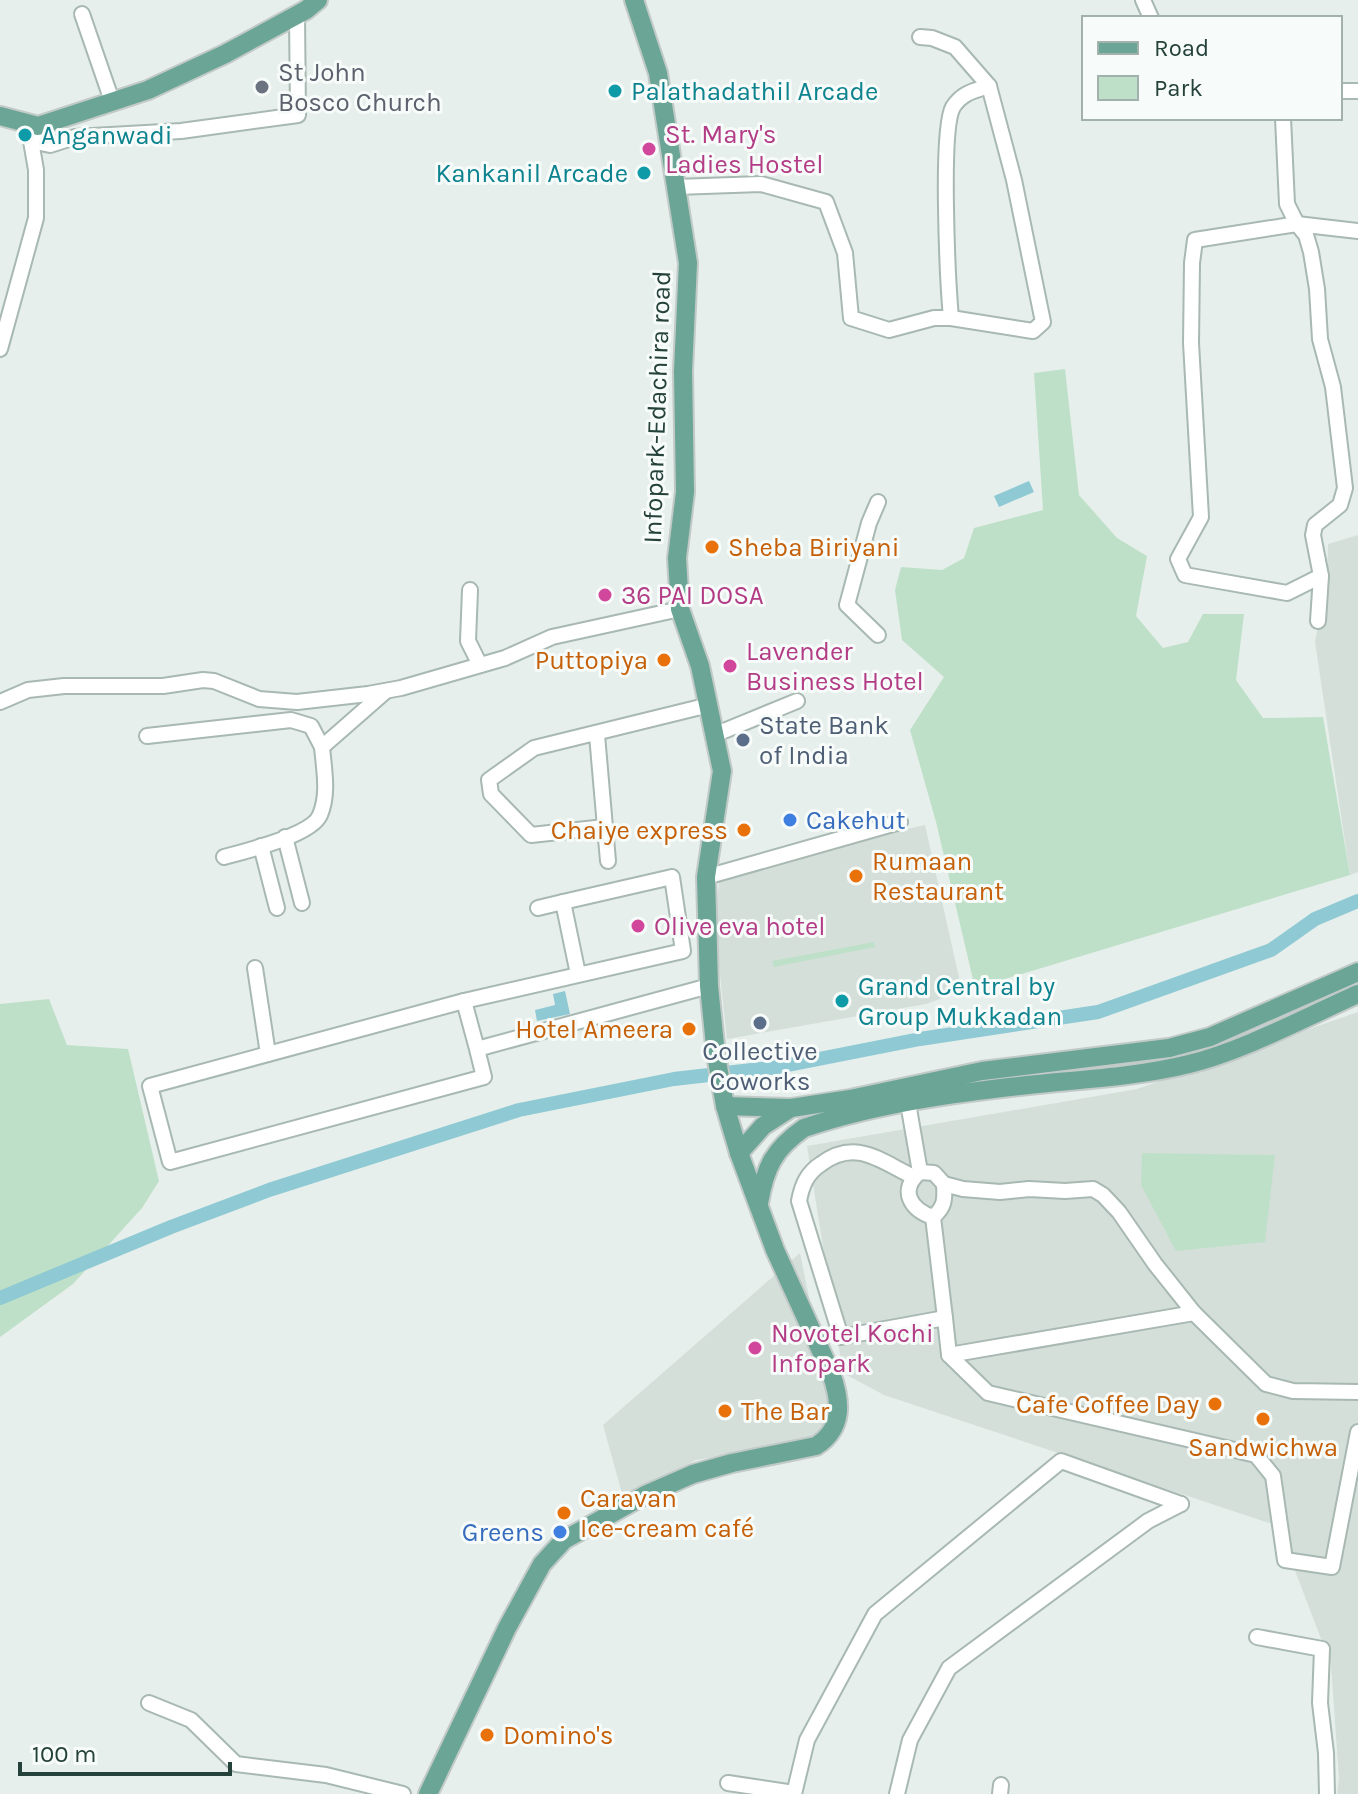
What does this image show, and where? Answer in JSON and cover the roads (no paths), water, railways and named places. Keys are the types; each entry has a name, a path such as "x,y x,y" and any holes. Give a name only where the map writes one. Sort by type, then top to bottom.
{"main road":[{"name":"Infopark-Edachira road","path":"428,1794 486,1670 542,1564 564,1540 676,1480 732,1463 816,1446 827,1439 835,1427 837,1392 831,1373 775,1250 739,1153 724,1103 716,1055 709,986 706,877 722,771 700,666 680,609 677,558 685,492 683,371 688,263 658,73 634,0"},
{"path":"0,116 35,134 112,101 148,90 225,54 307,6"},
{"path":"724,1103 791,1108 982,1071 1169,1048 1198,1041 1358,972"},
{"path":"759,1203 763,1176 772,1157 804,1128 908,1103 986,1090 1190,1064 1217,1056 1358,994"},
{"path":"1054,1063 1055,1083"},
{"path":"739,1153 763,1126 791,1108"}],"street":[{"path":"35,134 50,145 75,137 181,131 298,115 307,6"},
{"path":"82,14 112,101"},
{"path":"676,187 761,184 826,202 845,253 851,318 889,330 934,318 951,318 1033,331 1043,322 1014,180 989,86 955,47 920,37"},
{"path":"951,318 947,152 951,110 965,93 989,86"},
{"path":"1283,120 1287,204 1306,235 1311,252 1320,339 1333,387 1345,488 1340,505 1315,525 1313,535 1321,576 1318,621"},
{"path":"0,349 36,218 35,134"},
{"path":"1321,576 1287,593 1185,575 1178,559 1201,517 1191,343 1192,263 1195,240 1297,224 1358,231"},
{"path":"878,502 869,523 847,605 878,635"},
{"path":"470,590 468,641 480,665"},
{"path":"0,702 28,690 64,686 163,686 203,680 214,681 259,699 297,702 386,691 505,658 552,637 680,609"},
{"path":"322,747 386,691"},
{"path":"714,735 797,701"},
{"path":"605,827 531,835 491,794 489,780 534,748 597,735 709,705"},
{"path":"147,736 291,720 311,726 322,747 326,791 319,819 306,829 224,857"},
{"path":"597,735 608,861"},
{"path":"706,877 900,822"},
{"path":"285,837 302,903"},
{"path":"261,846 277,908"},
{"path":"464,1001 484,1077 170,1162 150,1086 464,1001 683,951 672,877 538,908"},
{"path":"563,902 578,974"},
{"path":"255,968 268,1054"},
{"path":"477,1049 709,986"},
{"path":"908,1103 917,1175 910,1188 911,1203 918,1213 933,1217"},
{"path":"945,1318 841,1337 799,1201 802,1184 814,1168 835,1153 849,1151 870,1155 917,1175 934,1173 944,1184 963,1189 1000,1192 1093,1189 1119,1212 1194,1313 1266,1384 1293,1391 1358,1392"},
{"path":"933,1217 942,1209 945,1200 944,1184"},
{"path":"933,1217 949,1355 988,1393 1256,1455 1273,1476 1285,1560 1332,1567 1358,1432"},
{"path":"949,1355 1194,1313"},
{"path":"728,1783 794,1793 807,1740 875,1614 1061,1461 1181,1504 1148,1521 949,1668 910,1740 897,1794"},
{"path":"1257,1637 1322,1649 1320,1703 1327,1794"},
{"path":"149,1703 191,1720 236,1764 326,1775 403,1794"}],"water":[{"path":"1029,481 1034,492 999,507 994,496"},
{"path":"565,991 570,1014 537,1021 535,1010 555,1005 553,994"}],"waterway":[{"path":"0,1298 269,1190 519,1110 674,1079 778,1067 920,1039 1098,1012 1271,950 1315,919 1358,901"}],"place":[{"name":"St John Bosco Church","path":"262,87"},
{"name":"Palathadathil Arcade","path":"615,91"},
{"name":"Anganwadi","path":"25,135"},
{"name":"St. Mary's Ladies Hostel","path":"649,149"},
{"name":"Kankanil Arcade","path":"644,173"},
{"name":"Sheba Biriyani","path":"712,547"},
{"name":"36 PAI DOSA","path":"605,595"},
{"name":"Puttopiya","path":"664,660"},
{"name":"Lavender Business Hotel","path":"730,666"},
{"name":"State Bank of India","path":"743,740"},
{"name":"Cakehut","path":"790,820"},
{"name":"Chaiye express","path":"744,830"},
{"name":"Rumaan Restaurant","path":"856,876"},
{"name":"Olive eva hotel","path":"638,926"},
{"name":"Grand Central by Group Mukkadan","path":"842,1001"},
{"name":"Collective Coworks","path":"760,1023"},
{"name":"Hotel Ameera","path":"689,1029"},
{"name":"Novotel Kochi Infopark","path":"755,1348"},
{"name":"Cafe Coffee Day","path":"1215,1404"},
{"name":"The Bar","path":"725,1411"},
{"name":"Sandwichwa","path":"1263,1419"},
{"name":"Caravan Ice-cream café","path":"564,1513"},
{"name":"Greens","path":"560,1532"},
{"name":"Domino's","path":"487,1735"}]}
